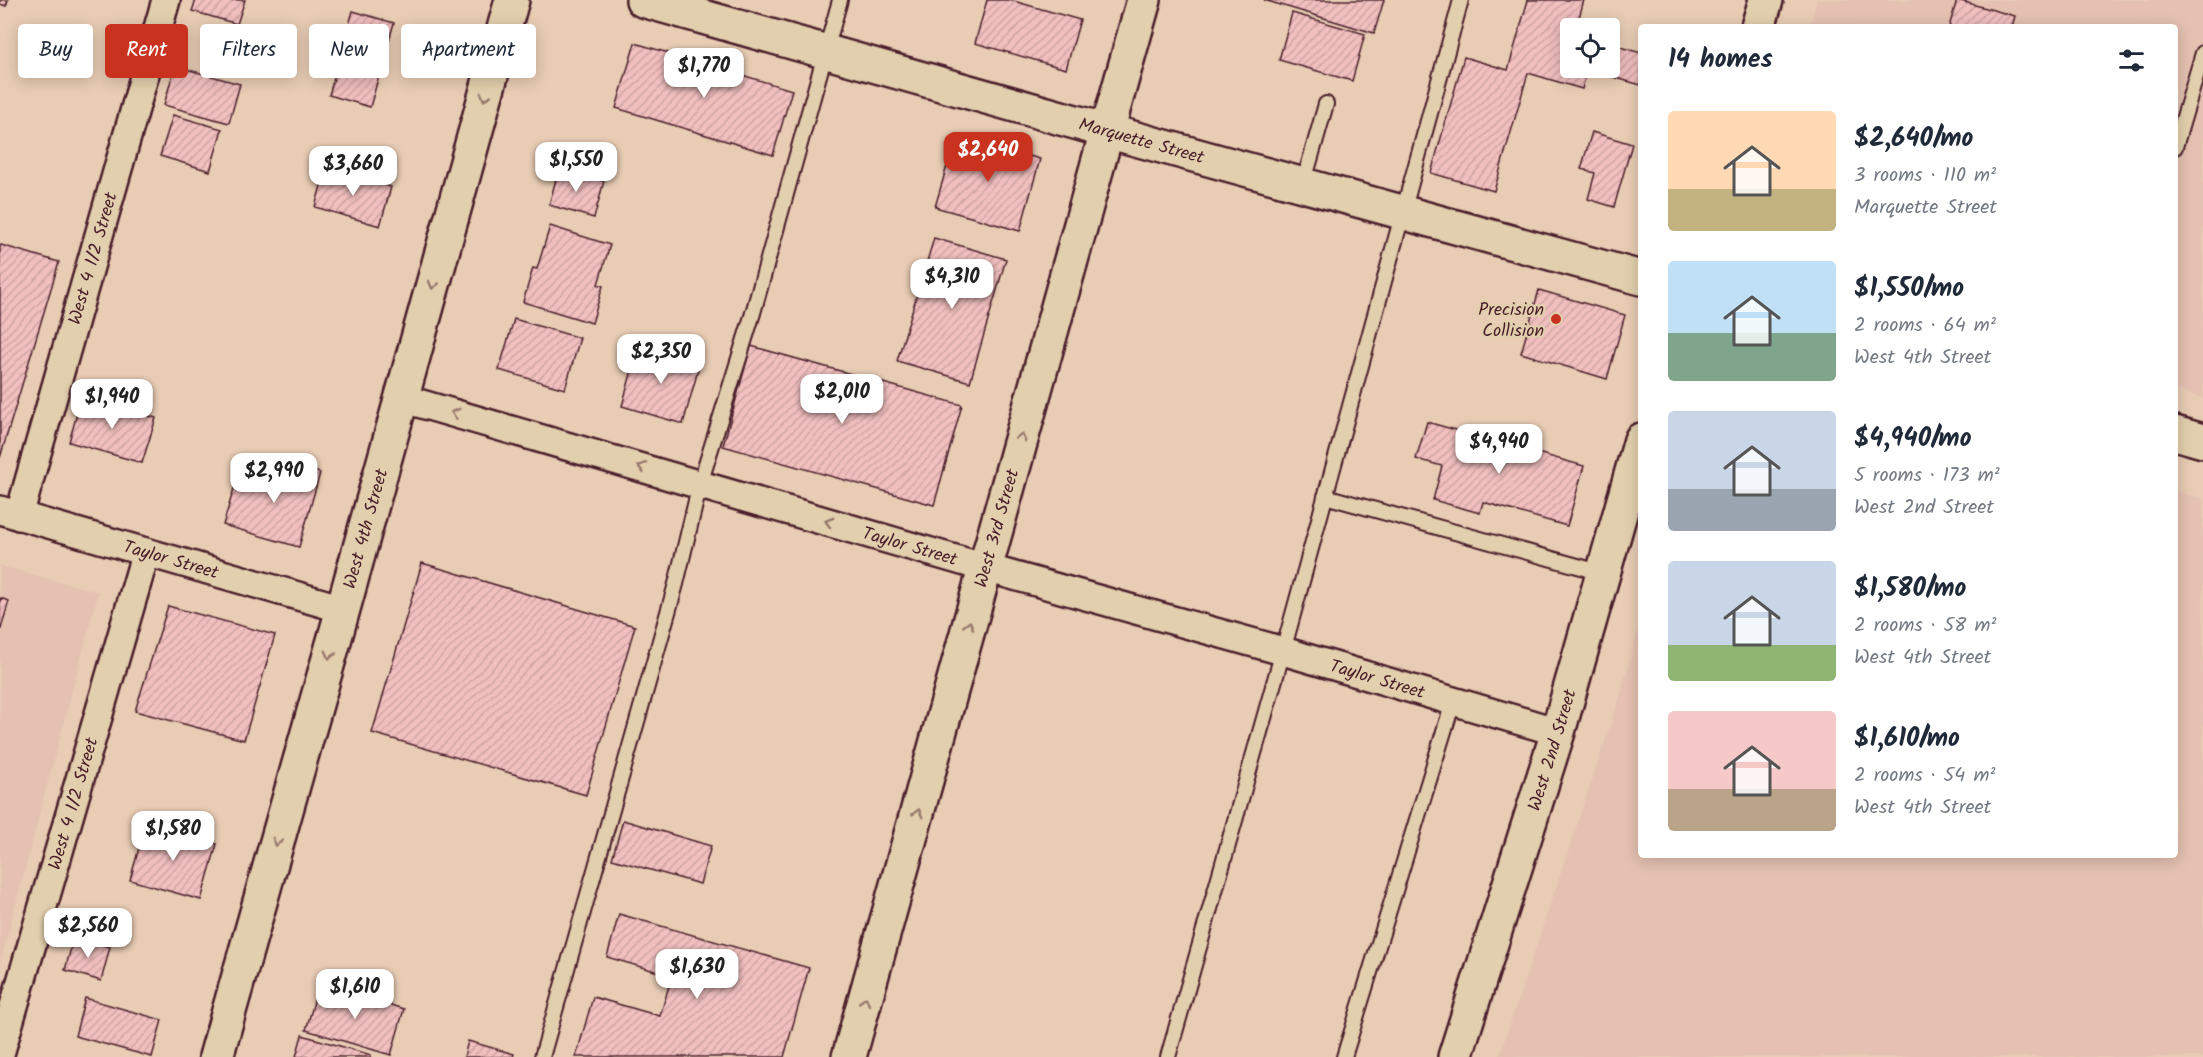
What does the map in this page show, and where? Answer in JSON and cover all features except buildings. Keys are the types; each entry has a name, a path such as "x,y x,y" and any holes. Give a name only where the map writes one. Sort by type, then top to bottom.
{"main road":[{"name":"West 4th Street","path":"216,1057 513,0"},
{"name":"Marquette Street","path":"643,0 1638,277"},
{"name":"West 3rd Street","path":"849,1057 1144,0"},
{"path":"1759,24 1766,0"},
{"path":"2178,434 2203,441"},
{"name":"West 2nd Street","path":"1455,1057 1558,732 1638,450"}],"street":[{"name":"West 4 1/2 Street","path":"10,513 166,0"},
{"name":"Taylor Street","path":"401,398 1558,732"},
{"name":"Taylor Street","path":"10,513 343,609"},
{"name":"West 4 1/2 Street","path":"0,1054 146,552"}],"lane":[{"path":"542,1057 676,584 700,484 753,313 840,0"},
{"path":"1167,1057 1283,651 1461,0"},
{"path":"2178,137 2203,52"},
{"path":"1303,185 1326,104"},
{"path":"1325,496 1603,573"},
{"path":"1344,1057 1453,702"}],"shaded area":[{"path":"1817,0 2203,0 2203,398 2178,390 2178,24 1811,24"},
{"path":"2178,492 2203,499 2203,1057 1499,1057 1620,697 1638,628 1638,858 2178,858"},
{"path":"0,566 98,592 0,963"}],"place":[{"name":"Precision Collision","path":"1556,319"}]}
